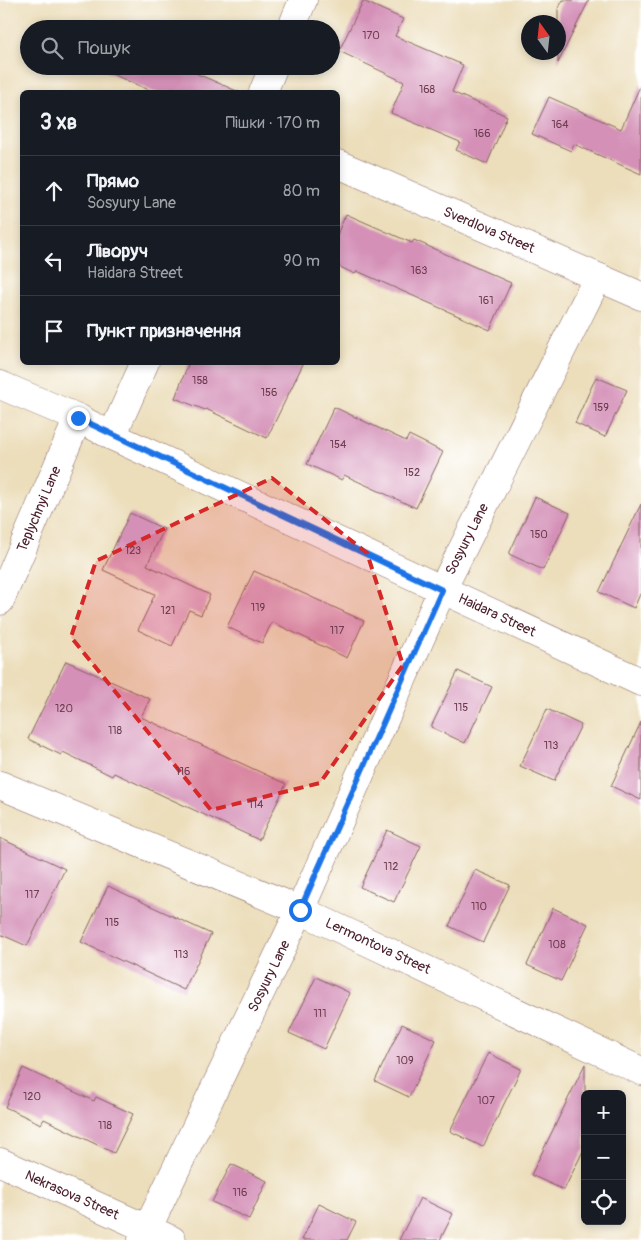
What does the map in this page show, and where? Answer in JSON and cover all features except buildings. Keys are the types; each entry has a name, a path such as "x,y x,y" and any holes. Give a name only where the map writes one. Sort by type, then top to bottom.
{"street":[{"path":"295,20 303,0"},
{"path":"264,90 270,75"},
{"name":"Sverdlova Street","path":"340,165 641,296"},
{"name":"Sosyury Lane","path":"145,1235 300,910 442,590 598,277"},
{"path":"112,436 143,365"},
{"name":"Haidara Street","path":"0,385 78,418 112,436 641,682"},
{"name":"Teplychnyi Lane","path":"0,601 78,418"},
{"name":"Lermontova Street","path":"0,785 300,910 641,1071"},
{"name":"Nekrasova Street","path":"0,1162 145,1235 172,1240"}],"highlighted area":[{"path":"272,478 367,553 403,665 320,783 211,810 71,637 96,561"}],"route":[{"path":"78,418 112,436 442,590 300,910"}]}
